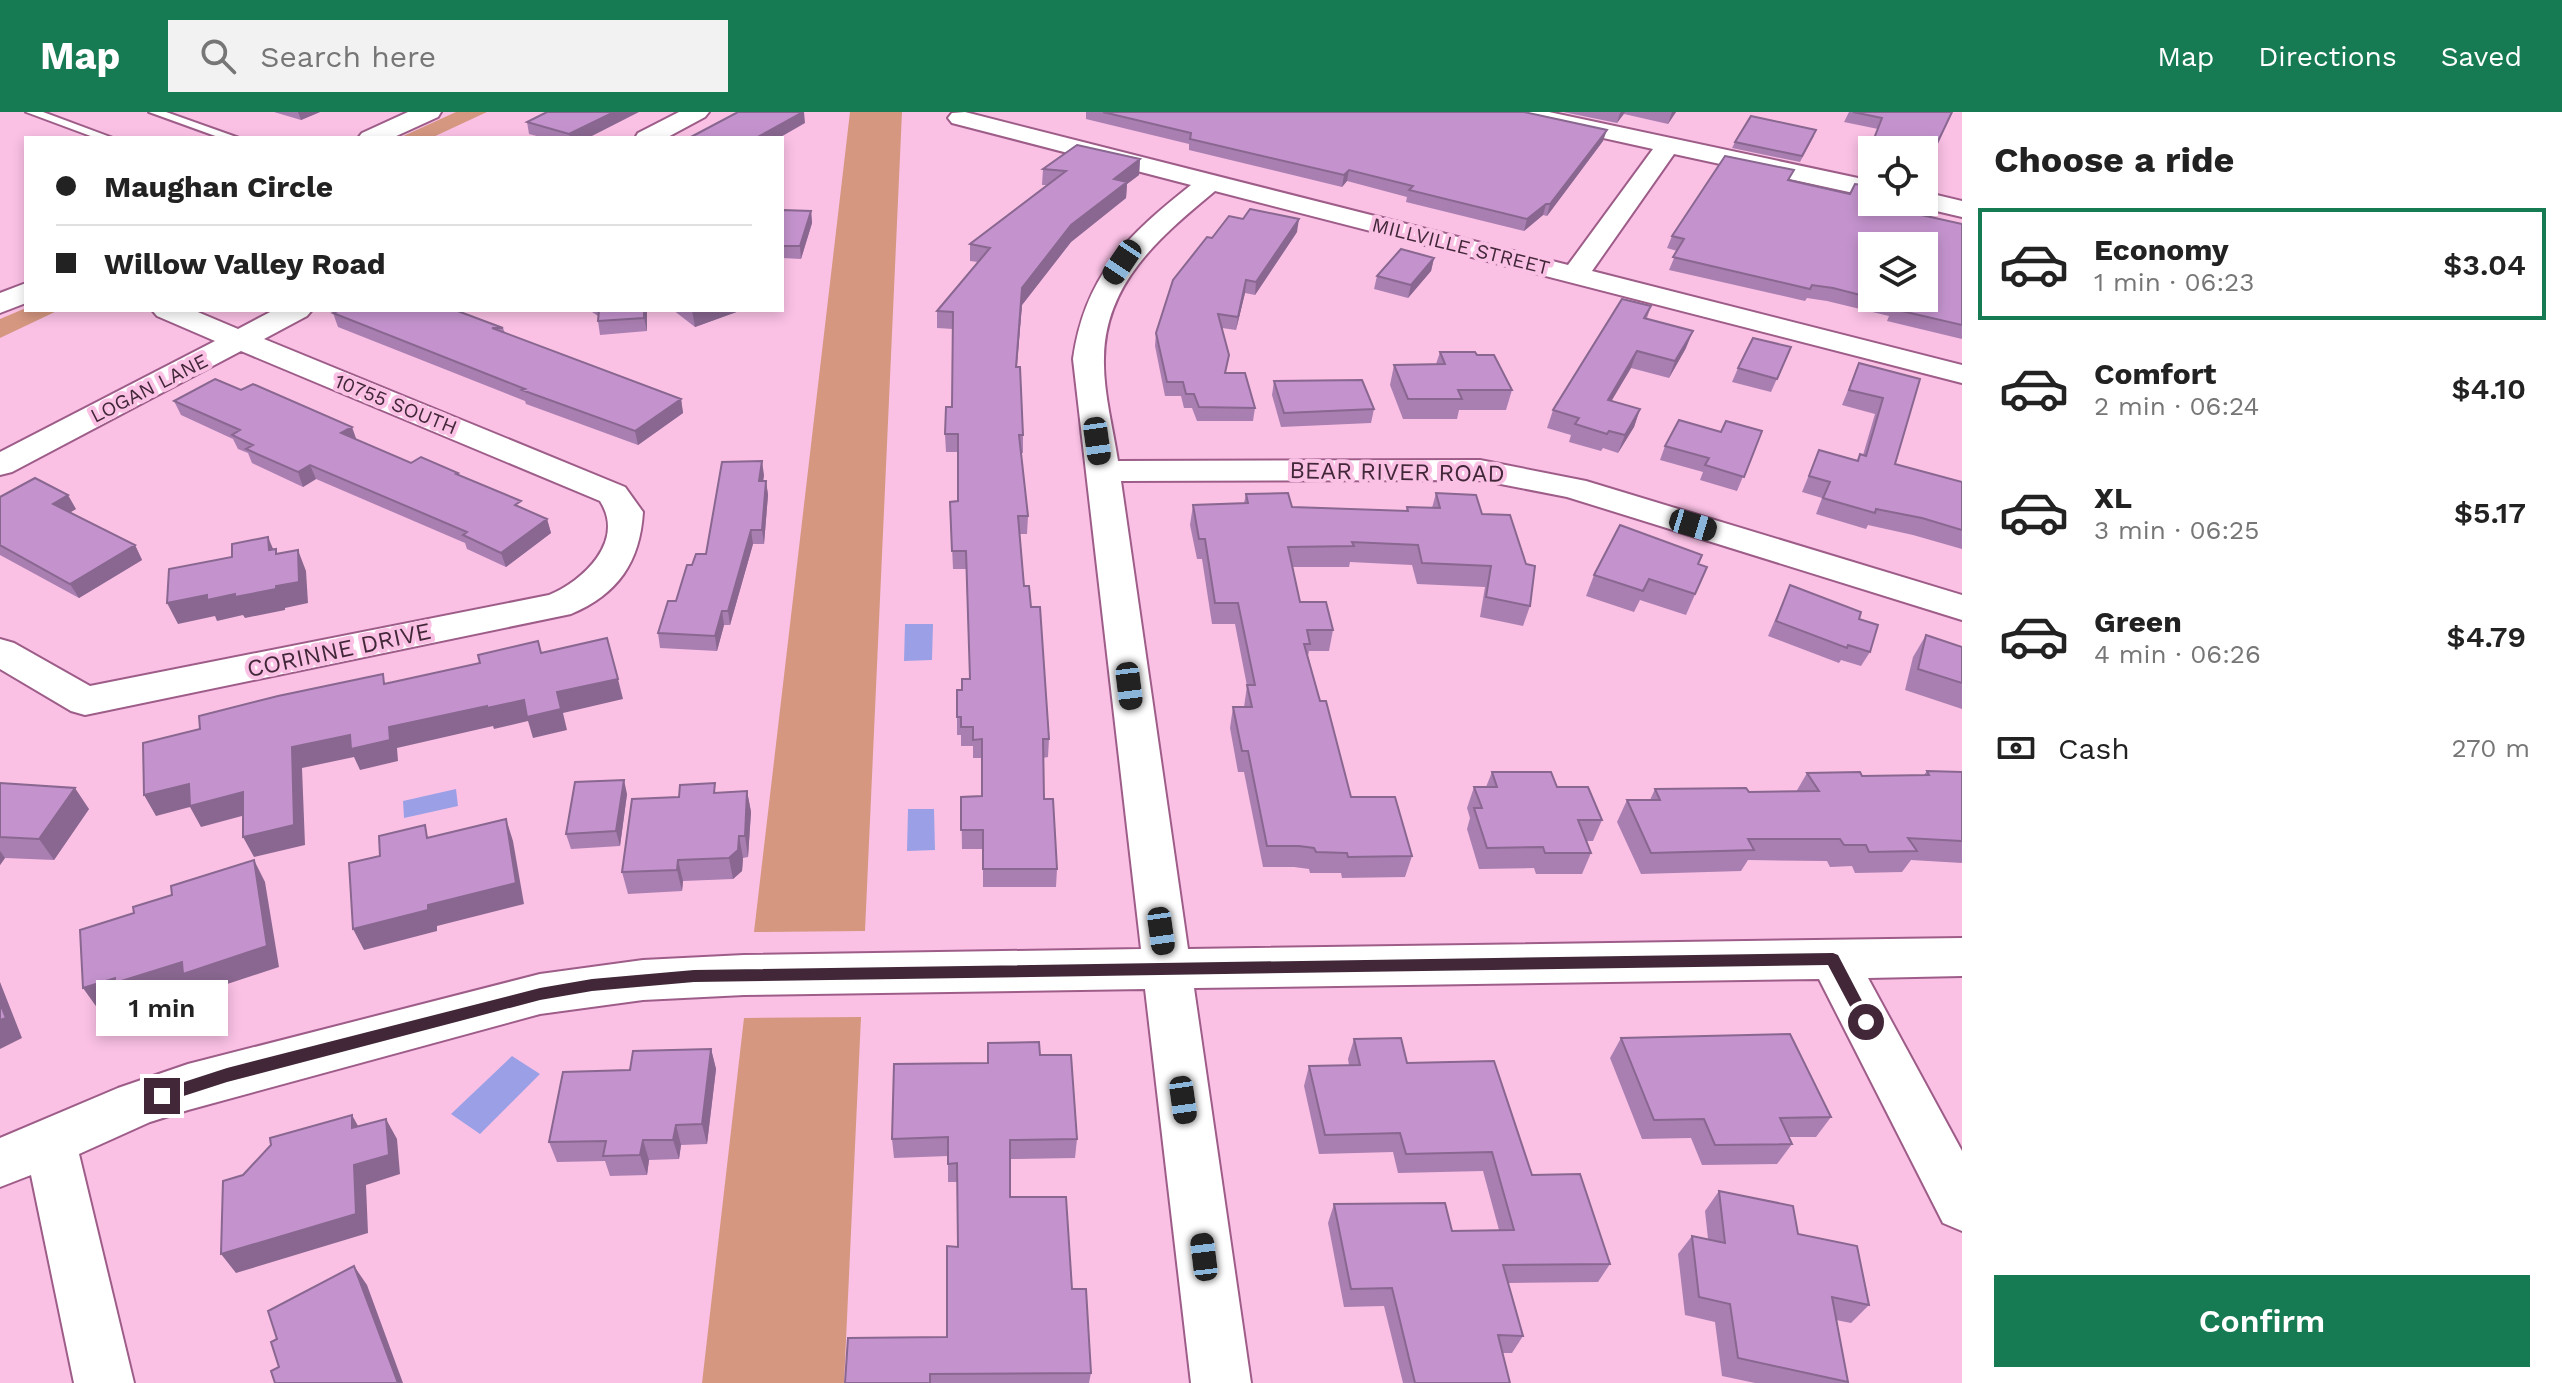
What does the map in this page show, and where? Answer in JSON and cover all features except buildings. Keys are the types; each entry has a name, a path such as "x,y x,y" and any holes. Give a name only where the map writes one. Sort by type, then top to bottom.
{"street":[{"path":"375,136 429,112"},
{"path":"651,136 697,112"},
{"path":"1516,112 1858,186"},
{"name":"MILLVILLE STREET","path":"960,118 1962,374"},
{"path":"1575,275 1668,145"},
{"path":"1210,182 1137,244 1109,280 1099,300 1089,339 1088,359 1221,1383"},
{"path":"1938,203 1962,209"},
{"path":"0,304 24,293"},
{"name":"10755 SOUTH","path":"172,312 606,490 622,503"},
{"name":"LOGAN LANE","path":"0,465 293,312"},
{"name":"BEAR RIVER ROAD","path":"1101,471 1450,469 1512,474 1574,488 1962,608"},
{"name":"CORINNE DRIVE","path":"0,652 85,701 558,605 585,594 612,570 625,521 622,503"},
{"path":"104,1383 67,1207 24,1151 136,1104 227,1075 540,994 592,985 744,975 1962,957"},
{"path":"1833,959 1962,1205"}],"lane":[{"path":"32,112 101,136"},
{"path":"155,112 227,136"}],"shaded area":[{"path":"456,112 487,112 435,136 403,136"},
{"path":"850,112 902,112 865,931 754,932"},
{"path":"24,309 24,312 55,312 0,338 0,319"},
{"path":"861,1017 844,1383 702,1383 744,1018"}],"water":[{"path":"905,624 933,624 932,660 904,661"},
{"path":"456,789 458,806 404,818 403,801"},
{"path":"908,809 934,809 935,850 907,851"},
{"path":"512,1056 540,1074 480,1134 451,1114"}],"route":[{"path":"162,1096 227,1075 540,994 592,985 694,976 1833,959 1866,1022"}]}
